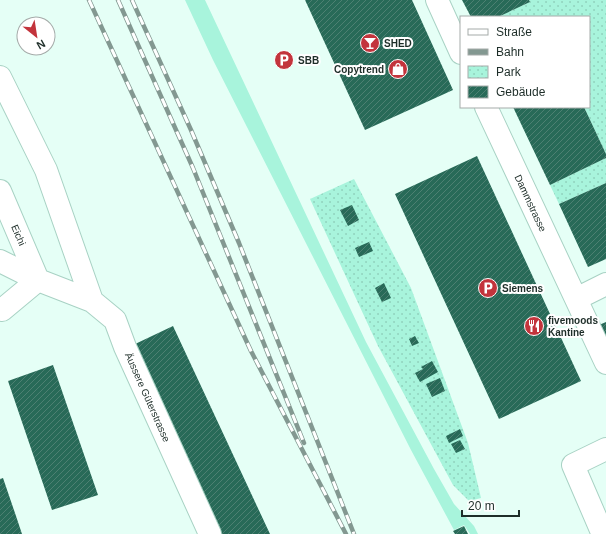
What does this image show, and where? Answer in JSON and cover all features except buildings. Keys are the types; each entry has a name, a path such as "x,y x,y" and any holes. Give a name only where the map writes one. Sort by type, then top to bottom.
{"street":[{"path":"437,0 460,51"},
{"path":"0,77 46,170 92,301"},
{"name":"Dammstrasse","path":"486,108 606,363"},
{"name":"Eichi","path":"0,191 38,280"},
{"name":"Äussere Güterstrasse","path":"0,261 38,280 92,301 115,320 125,347 210,534"},
{"path":"2,310 38,280"},
{"path":"576,299 606,284"},
{"path":"601,530 572,465 606,449"}],"green space":[{"path":"185,0 205,0 366,342 454,504 474,526 478,534 470,534 464,525 454,530 411,450 213,60"},
{"path":"529,0 606,0 606,154 584,108 590,108 590,16 500,16 530,2"},
{"path":"606,158 606,183 559,204 550,185"},
{"path":"354,179 411,288 468,443 481,498 469,501 453,485 378,346 310,199"}],"railway":[{"path":"89,0 251,351 346,534"},
{"path":"118,0 193,168 304,443"},
{"path":"132,0 191,130 239,243 354,534"}],"place":[{"name":"SHED","path":"370,43"},
{"name":"SBB","path":"284,60"},
{"name":"Copytrend","path":"398,69"},
{"name":"Siemens","path":"488,288"},
{"name":"fivemoods Kantine","path":"534,326"}]}
